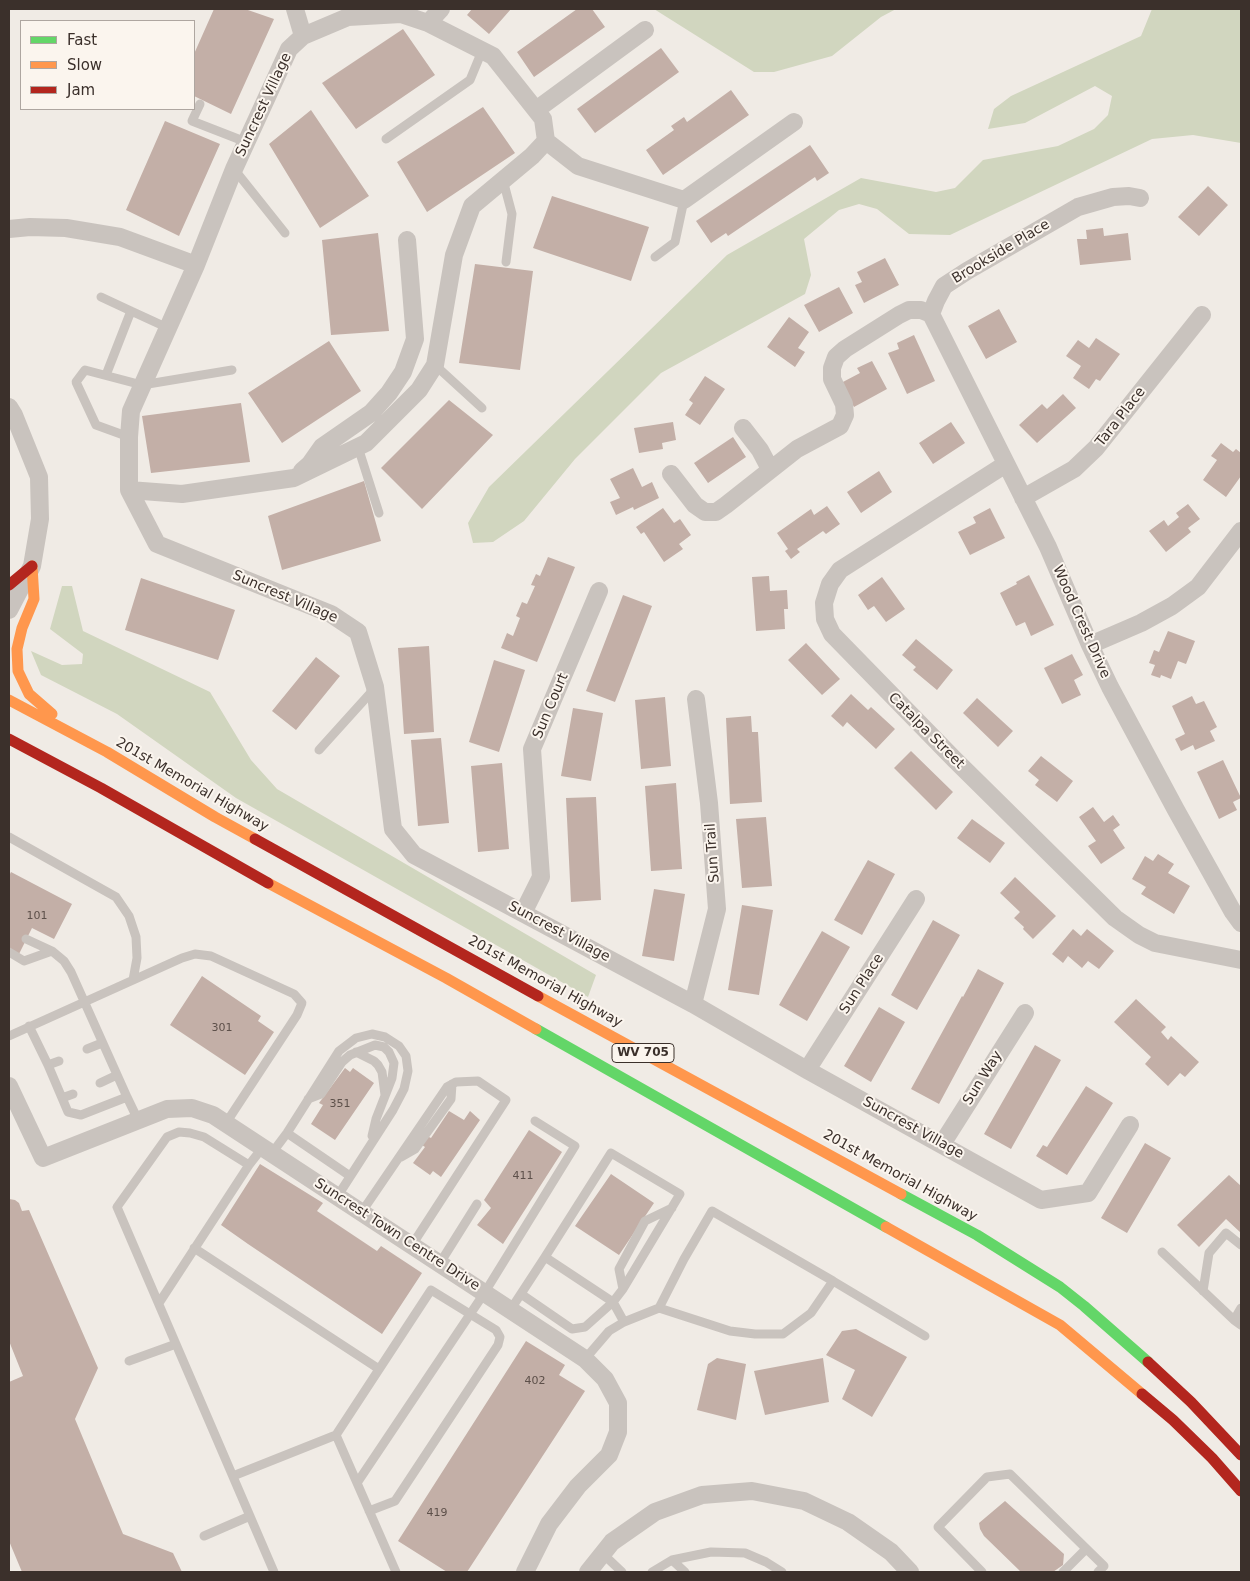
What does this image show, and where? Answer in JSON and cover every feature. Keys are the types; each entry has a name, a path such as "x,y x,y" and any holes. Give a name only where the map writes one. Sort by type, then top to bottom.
{"main road":[{"path":"9,585 32,566"},
{"path":"32,566 34,599 22,628 17,649 18,671 29,694 61,721 107,752"},
{"name":"201st Memorial Highway","path":"9,700 107,752 215,817 953,1222 1037,1272 1084,1306 1136,1351 1191,1402 1241,1455"},
{"name":"WV 705","path":"12,743 101,788 280,889 446,978 808,1184 1007,1294 1060,1326 1173,1420 1212,1458 1241,1491"}],"street":[{"path":"295,9 303,36"},
{"path":"428,23 441,9"},
{"name":"Suncrest Village","path":"546,141 543,119 493,56 428,23 401,14 348,17 303,36 289,49 234,169 196,265 131,411 129,490 157,544 331,614 358,632 375,687 393,829 414,855 693,1004 807,1070 1041,1200 1088,1192 1130,1125"},
{"path":"536,110 645,30"},
{"path":"129,490 182,494 294,478 366,443 419,390 435,365 454,256 472,206 532,156 546,141 578,166 684,200 794,122"},
{"name":"Brookside Place","path":"932,314 944,286 1078,207 1113,197 1129,196 1140,198"},
{"path":"9,230 30,227 66,228 120,237 196,265"},
{"path":"294,478 310,464 322,446 371,413 389,393 403,372 415,339 407,240"},
{"path":"671,474 695,505 705,512 716,512 726,506 796,448 840,426 844,415 844,404 832,379 832,368 836,357 853,344 909,310 921,310 932,314"},
{"name":"Wood Crest Drive","path":"932,314 1048,547 1110,687 1176,810 1241,923"},
{"name":"Tara Place","path":"1023,498 1074,469 1096,448 1202,315"},
{"path":"9,407 39,477 40,519 32,566 9,610"},
{"path":"743,428 760,450 770,469"},
{"name":"Catalpa Street","path":"1006,464 840,570 830,584 824,603 825,619 832,634 1115,918 1139,935 1155,943 1241,960"},
{"path":"1090,645 1141,623 1172,606 1198,586 1241,531"},
{"name":"Sun Court","path":"523,913 541,877 532,749 599,591"},
{"name":"Sun Trail","path":"693,1004 717,909 709,803 696,699"},
{"name":"Sun Place","path":"807,1070 916,899"},
{"name":"Sun Way","path":"942,1144 1025,1012"},
{"name":"Suncrest Town Centre Drive","path":"9,1086 43,1158 168,1108 192,1108 212,1115 585,1359 605,1379 618,1403 618,1432 609,1455 578,1486 549,1524 525,1572"},
{"path":"588,1572 612,1542 655,1512 702,1496 752,1491 804,1501 848,1522 891,1552 910,1572"}],"lane":[{"path":"386,139 470,80 482,51"},
{"path":"200,104 192,121 246,142"},
{"path":"234,169 285,233"},
{"path":"503,180 512,214 506,262"},
{"path":"654,257 675,242 684,200"},
{"path":"101,297 168,328"},
{"path":"106,375 131,312"},
{"path":"435,365 482,408"},
{"path":"129,437 96,426 76,382 85,370 142,385 232,370"},
{"path":"358,447 379,513"},
{"path":"319,750 375,687"},
{"path":"9,837 116,897 129,916 136,937 133,980"},
{"path":"26,939 52,952 64,961 71,972 138,1120"},
{"path":"9,952 24,961 52,952"},
{"path":"9,1036 182,958 195,954 211,956 294,994 302,1003 297,1015 226,1124"},
{"path":"29,1026 68,1112 81,1115 127,1097"},
{"path":"159,1303 249,1165 287,1133 339,1050 356,1038 372,1034 385,1037 399,1046 406,1056 408,1071 404,1089 337,1197"},
{"path":"87,1049 102,1042"},
{"path":"308,1099 321,1094 342,1062 356,1052 375,1045 384,1047 390,1052 394,1063 392,1078 376,1119 371,1144"},
{"path":"356,1052 378,1064 382,1072 385,1098"},
{"path":"48,1065 59,1061"},
{"path":"100,1083 117,1075"},
{"path":"361,1213 447,1087 456,1082 478,1081 506,1100 412,1245"},
{"path":"62,1098 72,1094"},
{"path":"356,1483 485,1292 576,1146 535,1120"},
{"path":"249,1165 204,1137 179,1132 167,1137 117,1206 274,1572"},
{"path":"287,1133 350,1176"},
{"path":"511,1309 611,1152 680,1194 614,1302 585,1327 572,1329 521,1294"},
{"path":"440,1263 477,1204"},
{"path":"623,1289 619,1269 646,1221 672,1207"},
{"path":"659,1308 684,1259 712,1211 926,1336"},
{"path":"1203,1291 1208,1253 1226,1233 1241,1246"},
{"path":"194,1248 379,1368"},
{"path":"1162,1252 1238,1322 1241,1308"},
{"path":"545,1257 614,1302 624,1322"},
{"path":"585,1359 610,1331 624,1322 659,1308 730,1331 755,1334 783,1334 811,1314 833,1280"},
{"path":"233,1476 336,1435 432,1290 496,1330 500,1337 498,1345 395,1501 369,1511"},
{"path":"129,1362 176,1344"},
{"path":"336,1435 396,1572"},
{"path":"982,1572 938,1527 987,1477 1010,1474 1086,1549 1104,1570"},
{"path":"204,1536 250,1516"},
{"path":"1063,1572 1086,1549"},
{"path":"652,1572 672,1560 711,1552 745,1553 766,1562 782,1572"},
{"path":"603,1554 622,1572"},
{"path":"672,1560 685,1572"}],"green space":[{"path":"654,9 896,9 881,17 832,56 774,72 754,72"},
{"path":"1152,9 1241,9 1241,143 1193,135 1152,139 950,235 909,234 877,209 859,204 839,210 804,239 811,275 805,294 661,373 575,459 524,521 493,542 473,543 468,523 489,487 727,255 861,178 936,192 955,188 983,160 1058,146 1094,129 1108,115 1112,96 1095,86 1025,123 988,129 994,109 1011,96 1141,36"},
{"path":"62,586 72,586 83,631 210,692 251,760 277,789 596,975 588,997 236,798 117,714 41,675 31,651 62,665 82,664 83,654 50,629"}],"building":[{"path":"214,9 245,9 274,19 231,114 195,96 195,52"},
{"path":"472,9 511,9 489,34 467,15"},
{"path":"577,9 592,9 605,27 534,77 517,52"},
{"path":"403,29 435,75 356,129 322,83"},
{"path":"661,48 679,72 595,133 577,109"},
{"path":"731,90 749,115 663,175 646,150 674,130 671,126 684,117 687,122"},
{"path":"483,107 515,153 427,212 397,162"},
{"path":"311,110 369,196 320,228 269,144"},
{"path":"165,121 220,144 179,236 126,210"},
{"path":"810,145 829,173 817,181 815,177 728,236 726,233 711,243 696,221"},
{"path":"1208,186 1228,205 1199,236 1178,217"},
{"path":"552,196 649,227 631,281 533,248"},
{"path":"1103,228 1104,236 1128,233 1131,260 1080,265 1077,239 1087,239 1086,230"},
{"path":"378,233 389,331 331,335 322,240"},
{"path":"885,258 899,285 864,303 855,285 862,282 857,272"},
{"path":"475,264 533,271 520,370 459,363"},
{"path":"839,287 853,313 819,332 804,305"},
{"path":"999,309 1017,342 986,359 968,326"},
{"path":"789,317 809,332 798,348 805,352 795,367 767,347"},
{"path":"914,335 935,381 907,394 888,353 899,349 897,343"},
{"path":"1096,338 1120,354 1100,381 1096,379 1089,389 1073,378 1081,366 1066,356 1078,340 1089,348"},
{"path":"329,341 361,391 282,443 248,393"},
{"path":"872,361 887,389 854,407 841,383 860,373 857,368"},
{"path":"705,376 725,389 700,425 685,415 693,403 689,400"},
{"path":"1063,394 1076,408 1037,443 1019,425 1042,404 1047,409"},
{"path":"449,400 493,435 422,509 381,468"},
{"path":"241,403 250,462 151,473 142,416"},
{"path":"673,422 676,440 662,443 663,449 639,453 634,428"},
{"path":"951,422 965,443 933,464 919,443"},
{"path":"733,437 746,457 708,483 694,463"},
{"path":"1221,443 1233,452 1236,449 1241,453 1241,476 1226,497 1203,480 1217,460 1211,456"},
{"path":"633,468 642,487 652,482 659,498 634,510 633,507 616,515 610,502 620,498 610,479"},
{"path":"879,471 892,492 861,513 847,492"},
{"path":"364,481 381,541 282,570 268,516"},
{"path":"1188,504 1200,519 1188,528 1191,532 1166,552 1149,531 1164,520 1168,526 1179,517 1176,513"},
{"path":"827,506 840,524 826,534 823,531 797,549 800,552 791,559 785,551 788,549 777,533 811,509 814,515"},
{"path":"663,508 674,523 680,519 691,535 679,544 683,549 664,562 644,532 641,534 636,527"},
{"path":"990,508 1005,538 970,555 958,532 976,523 973,517"},
{"path":"548,557 575,567 537,662 501,648 507,633 513,636 520,618 516,616 522,602 527,604 535,586 531,585 536,574 540,576"},
{"path":"1029,575 1054,625 1031,636 1025,622 1016,626 1000,593"},
{"path":"769,576 770,591 787,590 788,609 784,609 785,629 756,631 752,577"},
{"path":"882,577 905,609 886,622 874,606 868,610 858,595"},
{"path":"141,578 235,610 218,660 125,630"},
{"path":"623,595 652,606 615,702 586,691"},
{"path":"1168,631 1195,641 1186,664 1178,661 1171,679 1161,675 1160,678 1151,675 1155,665 1149,663 1154,650 1159,652"},
{"path":"916,639 953,670 937,690 913,670 916,667 902,655"},
{"path":"806,643 840,679 822,695 788,660"},
{"path":"429,646 434,732 404,734 398,648"},
{"path":"1072,654 1083,675 1074,680 1081,695 1062,704 1044,668"},
{"path":"316,657 340,676 296,730 272,711"},
{"path":"494,660 525,670 499,752 469,742"},
{"path":"851,694 868,710 871,707 895,729 876,749 847,722 843,727 831,716"},
{"path":"1192,696 1196,704 1204,701 1217,727 1210,731 1215,741 1195,750 1193,745 1181,751 1175,739 1185,734 1172,706"},
{"path":"665,697 671,766 641,769 635,700"},
{"path":"977,698 1013,731 998,747 963,713"},
{"path":"573,708 603,713 591,781 561,776"},
{"path":"751,716 752,732 758,732 762,802 730,804 726,718"},
{"path":"441,738 449,823 418,826 411,740"},
{"path":"911,751 953,792 936,810 894,768"},
{"path":"1041,756 1073,781 1057,802 1035,785 1039,780 1028,771"},
{"path":"1223,760 1241,798 1233,802 1237,810 1219,819 1197,772"},
{"path":"502,763 509,849 478,852 471,766"},
{"path":"676,783 682,869 651,871 645,786"},
{"path":"596,797 601,900 571,902 566,798"},
{"path":"1093,807 1104,822 1113,815 1120,825 1113,830 1125,848 1101,864 1088,846 1096,841 1079,817"},
{"path":"766,817 772,886 742,888 736,819"},
{"path":"972,819 1005,843 990,863 957,838"},
{"path":"1158,854 1174,864 1168,873 1190,886 1174,914 1141,894 1146,887 1132,879 1145,856 1153,861"},
{"path":"868,860 895,874 862,935 834,920"},
{"path":"11,872 72,904 54,939 32,928 19,954 9,949 9,876"},
{"path":"1015,877 1056,916 1033,939 1014,918 1020,912 1000,893"},
{"path":"654,889 685,894 674,961 642,956"},
{"path":"742,905 773,910 759,995 728,990"},
{"path":"933,920 960,935 917,1010 891,995"},
{"path":"1073,929 1081,936 1087,929 1114,951 1099,969 1088,961 1082,968 1068,956 1063,963 1052,954"},
{"path":"822,931 850,947 807,1021 779,1005"},
{"path":"978,969 1004,983 939,1104 911,1089"},
{"path":"202,976 261,1016 258,1021 274,1032 245,1075 170,1025"},
{"path":"1136,999 1166,1027 1161,1032 1168,1040 1171,1036 1199,1062 1185,1077 1180,1073 1168,1086 1145,1064 1151,1057 1114,1022"},
{"path":"879,1007 905,1022 871,1082 844,1066"},
{"path":"1035,1045 1061,1060 1011,1149 984,1134"},
{"path":"345,1068 350,1072 353,1068 374,1083 335,1140 311,1124 323,1105 319,1103"},
{"path":"1086,1086 1113,1103 1067,1175 1036,1156 1043,1145 1047,1147"},
{"path":"449,1111 464,1120 470,1111 480,1120 441,1177 433,1171 430,1175 413,1163 425,1147 422,1145 427,1136 431,1138"},
{"path":"529,1130 562,1152 503,1244 477,1225 491,1208 484,1200"},
{"path":"1145,1143 1171,1158 1127,1233 1101,1218"},
{"path":"260,1164 323,1203 317,1211 377,1251 381,1246 422,1273 382,1334 221,1225"},
{"path":"611,1174 654,1203 619,1255 575,1226"},
{"path":"1229,1175 1241,1186 1241,1233 1226,1219 1199,1247 1177,1225"},
{"path":"9,1199 19,1203 22,1211 29,1210 98,1368 75,1419 123,1534 173,1553 182,1572 22,1572 9,1541 9,1382 23,1376 9,1341"},
{"path":"856,1329 907,1357 872,1417 842,1399 855,1370 826,1355 842,1331"},
{"path":"526,1341 565,1365 559,1375 585,1391 467,1572 447,1572 398,1541"},
{"path":"717,1358 746,1364 736,1420 697,1410 708,1364"},
{"path":"823,1358 829,1402 765,1415 754,1371"},
{"path":"1005,1501 1064,1554 1063,1565 1053,1572 1021,1572 984,1536 979,1523"}],"traffic: fast":[{"path":"536,1029 886,1227"},
{"path":"901,1194 977,1235 1060,1287 1148,1362"}],"traffic: slow":[{"path":"32,566 34,599 22,628 17,649 18,671 29,694 52,714"},
{"path":"9,700 107,752 255,839"},
{"path":"268,883 446,978 536,1029"},
{"path":"538,996 901,1194"},
{"path":"886,1227 1060,1325 1142,1394"}],"traffic: jam":[{"path":"9,585 32,566"},
{"path":"9,739 101,788 268,883"},
{"path":"255,839 538,996"},
{"path":"1148,1362 1191,1402 1241,1455"},
{"path":"1142,1394 1173,1420 1212,1458 1241,1491"}]}
